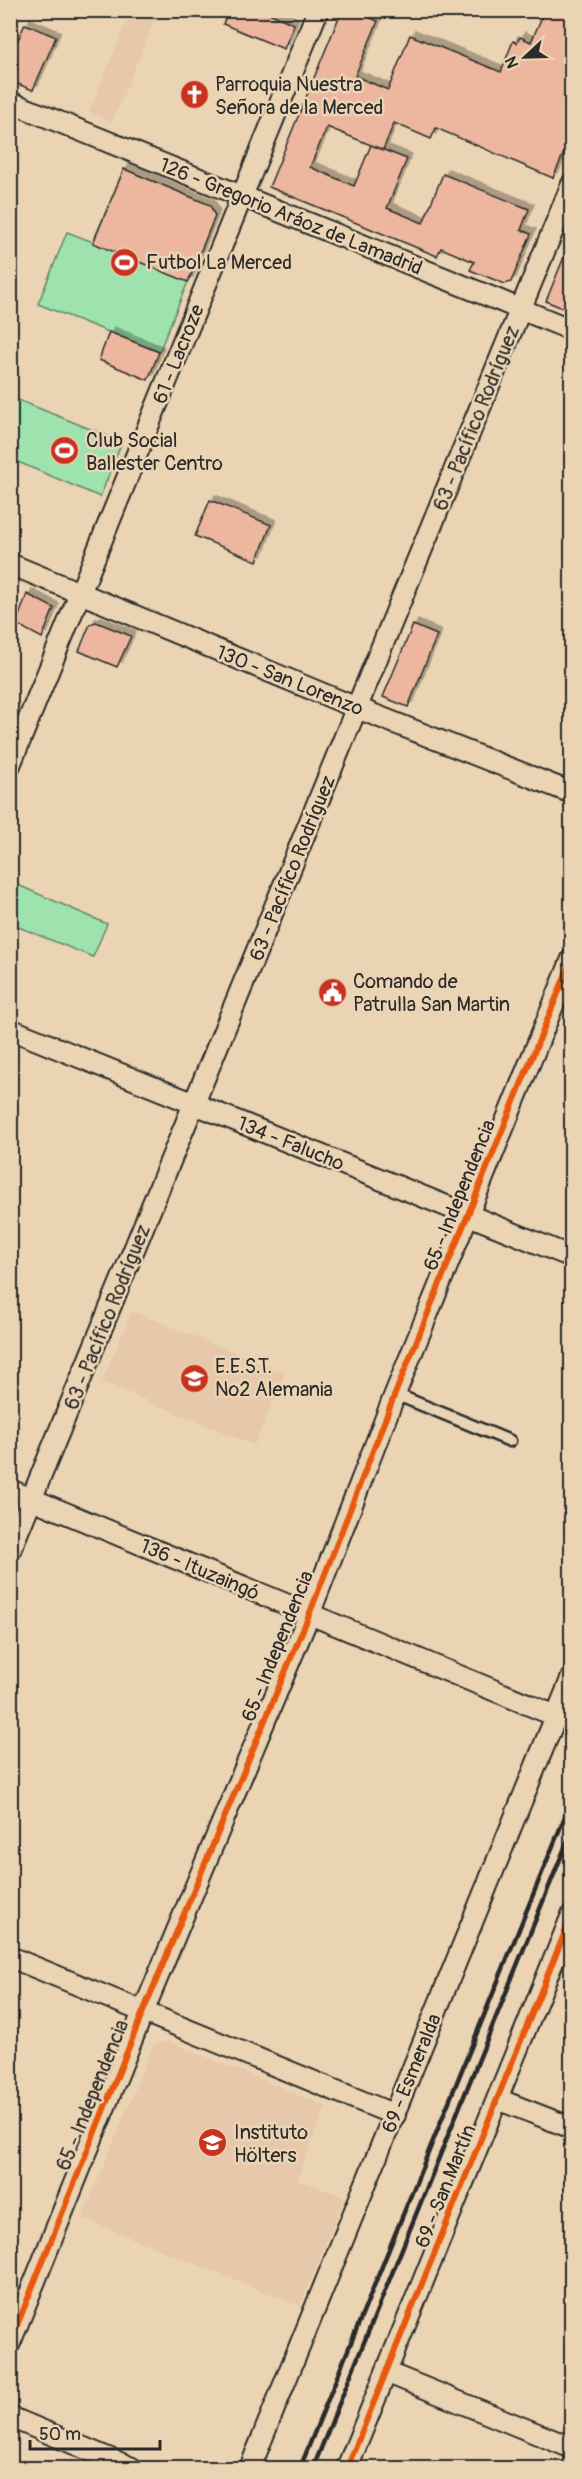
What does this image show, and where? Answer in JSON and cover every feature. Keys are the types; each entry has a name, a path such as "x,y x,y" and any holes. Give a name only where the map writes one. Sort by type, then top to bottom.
{"street":[{"name":"61 - Lacroze","path":"10,765 318,10"},
{"name":"126 - Gregorio Aráoz de Lamadrid","path":"10,102 572,330"},
{"name":"63 - Pacífico Rodríguez","path":"10,1551 572,184"},
{"name":"130 - San Lorenzo","path":"10,564 357,708 572,793"},
{"name":"65 - Independencia","path":"10,2343 143,2012 309,1615 395,1394 572,959"},
{"name":"134 - Falucho","path":"10,1029 572,1257"},
{"name":"136 - Ituzaingó","path":"10,1490 556,1716"},
{"name":"69 - Esmeralda","path":"250,2469 572,1677"},
{"name":"69 - San Martín","path":"347,2469 388,2373 572,1915"},
{"path":"10,1957 395,2115"},
{"path":"497,2099 572,2128"},
{"path":"388,2373 572,2448"},
{"path":"10,2417 132,2469"}],"lane":[{"path":"395,1394 510,1440"}],"shaded area":[{"path":"131,11 158,11 112,122 89,112"},
{"name":"E.E.S.T. Nº2 Alemania","path":"132,1311 285,1373 254,1445 102,1382"},
{"name":"Instituto Hölters","path":"167,2041 326,2106 297,2180 345,2197 300,2306 82,2218 153,2046"}],"green space":[{"name":"Futbol La Merced","path":"124,169 210,205 215,216 159,352 38,304 67,232 93,242"},
{"name":"Club Social Ballester Centro","path":"11,397 122,442 100,497 11,459"},
{"path":"11,882 107,924 93,957 11,924"}],"building":[{"path":"228,10 262,10 294,24 284,49 223,24"},
{"path":"342,10 351,10 378,21 355,76 388,90 410,35 501,72 513,41 517,43 520,37 531,42 545,10 572,10 572,134 553,178 436,128 431,139 394,123 383,150 407,159 387,208 423,223 443,174 529,209 521,230 531,234 511,282 505,284 470,270 474,262 441,248 437,256 269,187","holes":["327,127 371,145 354,186 310,167"]},
{"path":"25,24 56,37 33,90 10,81 10,58"},
{"path":"124,169 210,205 215,216 188,282 93,243"},
{"path":"572,240 572,312 546,301"},
{"path":"109,332 159,352 148,380 99,360"},
{"path":"210,500 271,525 257,561 195,536"},
{"path":"27,594 54,608 42,638 16,624"},
{"path":"96,622 131,636 117,667 79,651 90,624"},
{"path":"413,625 437,635 408,707 383,697"}],"railway":[{"path":"300,2468 572,1799"},
{"path":"313,2468 572,1830"}],"cycle path":[{"path":"10,2343 143,2012 309,1615 395,1394 572,959"},
{"path":"347,2468 572,1915"}],"place":[{"name":"Parroquia Nuestra Señora de la Merced","path":"194,95"},
{"name":"Futbol La Merced","path":"125,262"},
{"name":"Club Social Ballester Centro","path":"65,451"},
{"name":"Comando de Patrulla San Martin","path":"332,992"},
{"name":"E.E.S.T. Nº2 Alemania","path":"194,1378"},
{"name":"Instituto Hölters","path":"213,2143"}]}
